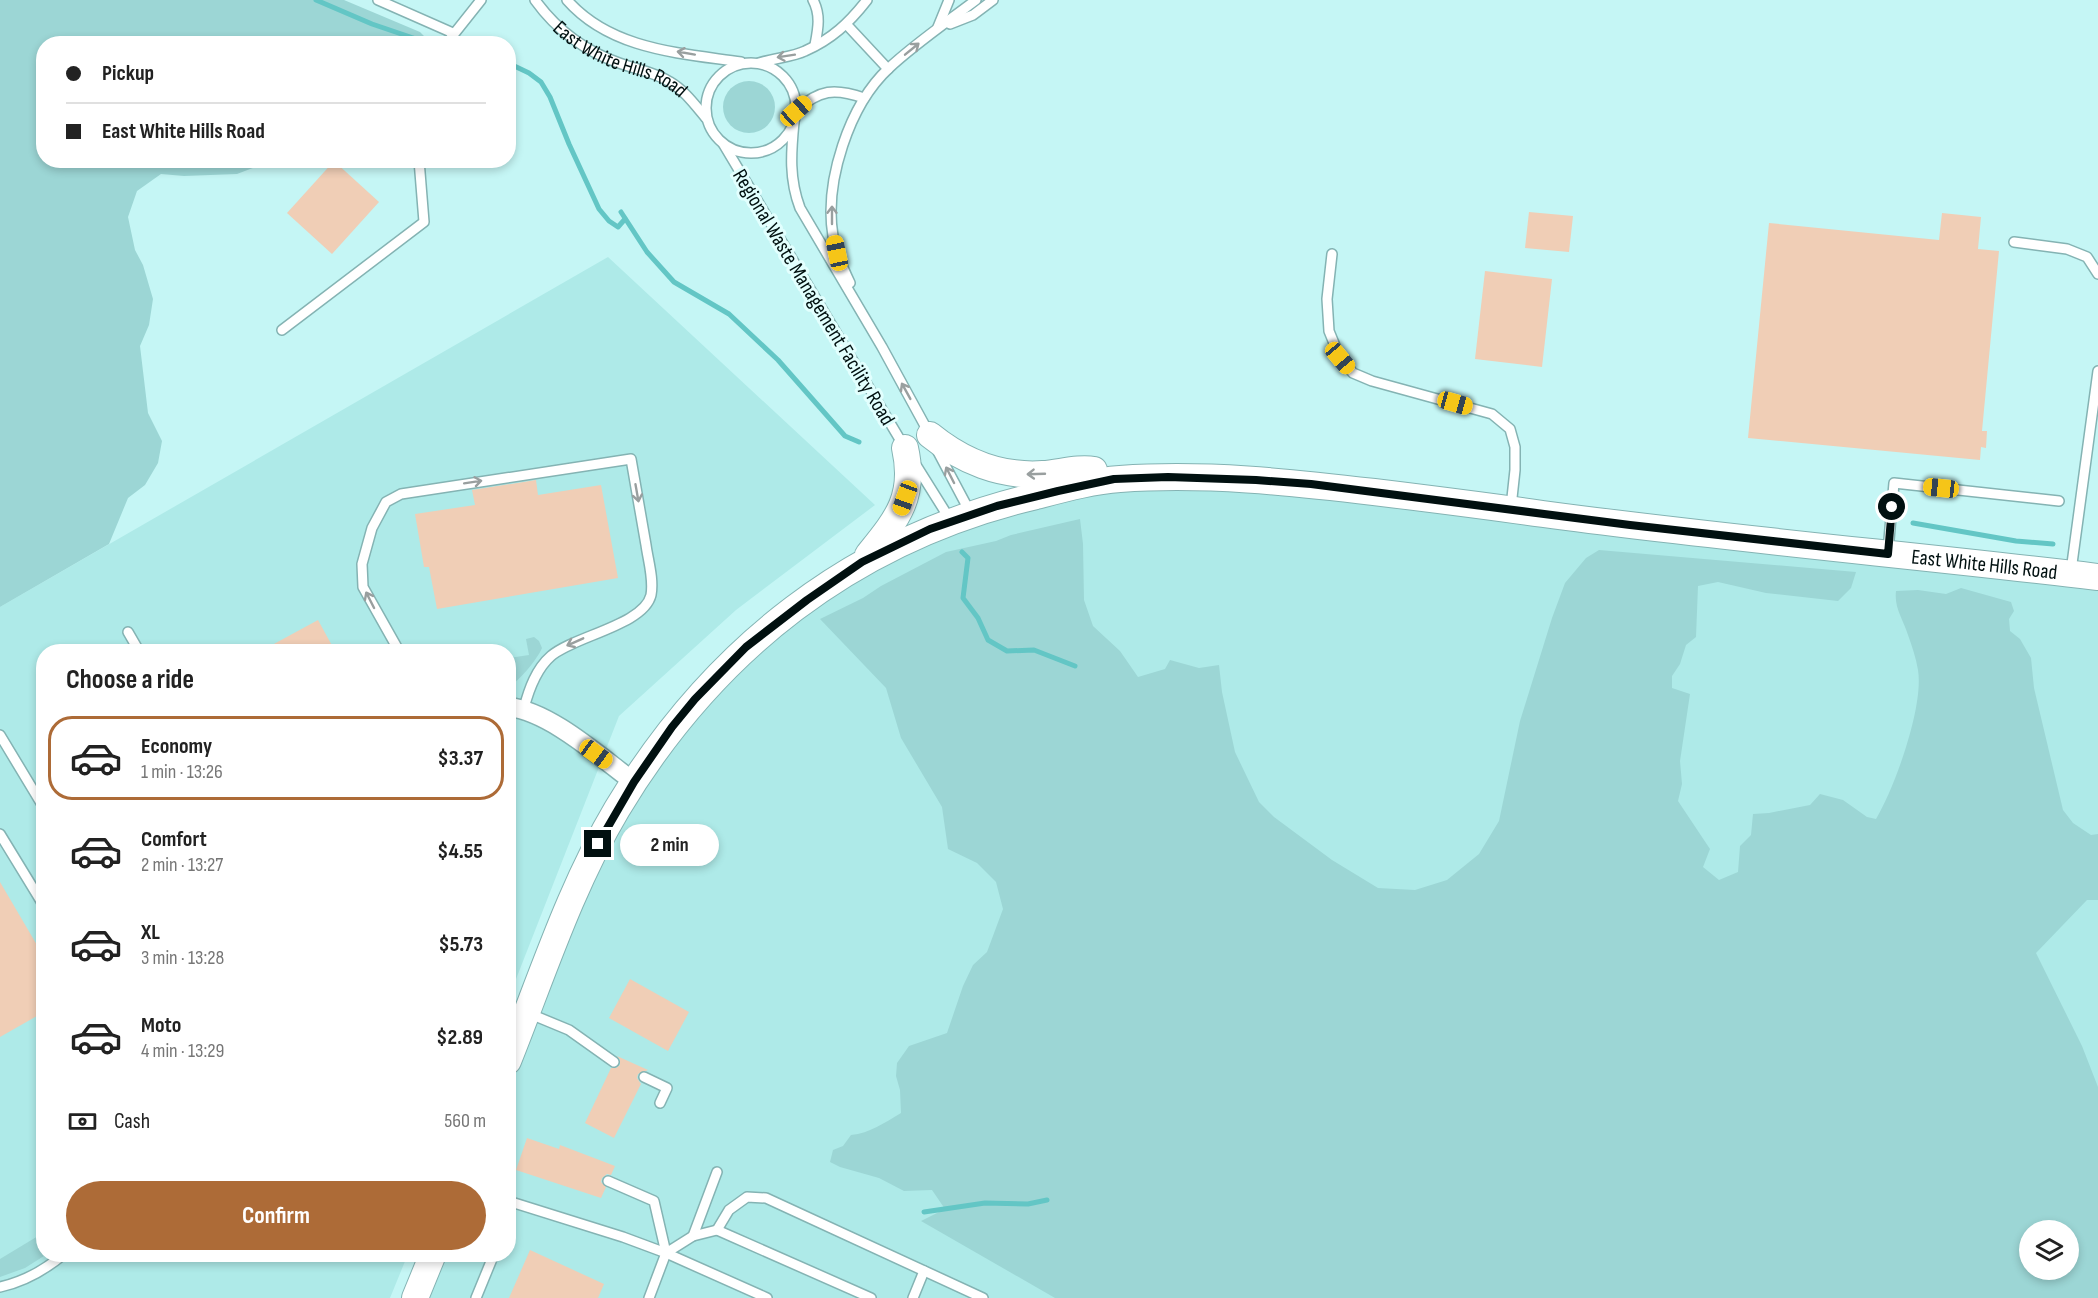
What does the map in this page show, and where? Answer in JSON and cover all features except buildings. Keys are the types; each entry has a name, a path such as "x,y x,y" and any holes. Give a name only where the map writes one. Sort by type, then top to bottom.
{"main road":[{"path":"930,435 970,461 1006,472 1041,474 1091,469 1114,479"},
{"path":"862,562 901,511 908,482 909,465 905,448"},
{"name":"East White Hills Road","path":"516,1041 580,880 612,819 672,727 716,677 746,647 807,600 862,562 897,544 961,518 1027,498 1114,479 1168,477 1248,479 1311,484 1630,525 2098,577"},
{"path":"415,1298 430,1262"}],"street":[{"path":"516,707 558,726 634,782"}],"lane":[{"path":"378,0 453,33"},
{"path":"451,36 481,0"},
{"name":"East White Hills Road","path":"536,0 558,27 575,41 599,55 671,82 706,118"},
{"name":"East White Hills Road","path":"567,0 598,28 621,39 652,47 744,62"},
{"path":"813,0 819,21 815,45"},
{"path":"759,63 775,57 806,51 847,25 867,0"},
{"path":"937,30 949,0"},
{"path":"945,10 958,0"},
{"path":"882,347 837,253 831,216 833,188 840,155 864,98 888,69 976,0"},
{"path":"937,30 973,15 993,0"},
{"path":"847,25 888,69"},
{"path":"706,118 705,102 710,87 719,75 744,62"},
{"name":"Regional Waste Management Facility Road","path":"744,62 759,63 771,68 782,75 790,85 795,98 796,111 790,156 791,173 800,208 882,347 930,435 961,518"},
{"path":"796,111 806,101 831,91 864,98"},
{"name":"Regional Waste Management Facility Road","path":"706,118 905,448 961,518"},
{"name":"Regional Waste Management Facility Road","path":"724,145 748,153 762,152 776,146 794,123"},
{"path":"282,330 424,222 420,168"},
{"path":"2014,242 2067,249 2087,257 2098,274"},
{"path":"1332,254 1327,299 1329,331 1340,358 1353,373 1372,381 1492,414 1510,429 1515,447 1511,509"},
{"path":"2070,573 2098,370"},
{"path":"395,644 363,587 362,564 372,528 386,502 401,494 631,459 651,575 651,596 640,611 622,623 566,646 550,657 538,671 530,688 516,707"},
{"path":"1888,554 1894,483 2059,501"},
{"path":"128,632 135,644"},
{"path":"0,735 36,795"},
{"path":"0,834 36,893"},
{"path":"527,1013 569,1030 614,1062"},
{"path":"644,1077 667,1088 660,1102"},
{"path":"693,1236 717,1172"},
{"path":"608,1181 654,1201 666,1253 649,1298"},
{"path":"717,1230 729,1210 747,1197 766,1198 983,1298"},
{"path":"516,1203 624,1237 767,1298"},
{"path":"666,1253 693,1236 717,1230 871,1298"},
{"path":"0,1287 13,1285 54,1262"},
{"path":"476,1298 491,1262"},
{"path":"913,1298 924,1271"}],"shaded area":[{"path":"0,0 344,0 420,32 424,36 36,36 36,168 253,168 237,174 184,176 161,174 137,191 128,217 135,250 143,265 153,299 149,325 140,346 148,413 162,441 158,463 145,485 128,498 109,544 0,607"},
{"path":"749,81 759,83 767,89 773,97 775,107 773,117 767,125 759,131 749,133 739,131 731,125 725,117 723,107 725,97 731,89 739,83"},
{"path":"608,257 875,505 736,610 619,716 516,979 516,644 36,644 36,1262 405,1262 390,1298 0,1298 0,607"},
{"path":"1168,477 2098,577 2098,1298 415,1298 430,1262 516,1262 516,1043 580,880 716,677 930,529"},
{"path":"1080,519 1084,600 1093,626 1120,651 1138,677 1165,669 1170,660 1199,668 1219,665 1222,692 1235,752 1259,802 1274,817 1332,860 1378,888 1415,890 1447,880 1479,854 1499,821 1520,721 1565,583 1586,558 1599,550 1856,572 1851,588 1838,601 1766,593 1718,582 1698,586 1696,637 1686,645 1680,664 1672,676 1672,688 1690,694 1680,761 1682,784 1678,801 1710,849 1703,867 1719,880 1738,872 1740,846 1751,835 1753,814 1810,805 1820,794 1843,800 1867,817 1876,819 1884,805 1906,746 1917,704 1919,685 1916,661 1898,608 1896,591 1918,590 1946,594 1961,588 2011,602 2014,611 2009,619 2010,631 2020,639 2031,658 2034,688 2063,810 2073,823 2091,835 2098,834 2098,900 2087,900 2036,953 2082,1046 2098,1087 2098,1298 1055,1298 921,1221 945,1209 932,1190 904,1191 879,1178 830,1162 833,1150 843,1146 851,1135 871,1130 901,1113 900,1090 896,1076 897,1063 909,1046 947,1033 963,986 973,965 987,952 1003,909 996,882 977,863 948,849 942,807 901,738 886,688 820,619 946,552 996,541 1011,535"},
{"path":"534,637 542,648 532,664 516,681 516,657 529,655 526,639"},
{"path":"36,1237 36,1261 25,1268 0,1277 0,1259"}],"waterway":[{"path":"316,0 407,36"},
{"path":"516,67 541,82 550,97 599,209 609,221 618,227 625,219"},
{"path":"621,212 647,252 674,282 729,314 778,360 845,436 859,442"},
{"path":"1913,523 2016,541 2053,544"},
{"path":"962,552 968,558 963,598 978,618 988,640 1007,651 1034,650 1075,666"},
{"path":"924,1212 985,1203 1028,1204 1047,1200"}],"route":[{"path":"598,844 616,810 672,727 695,699 746,647 807,600 862,562 930,529 997,506 1114,479 1238,478 1311,484 1630,525 1888,554 1892,507"}]}
